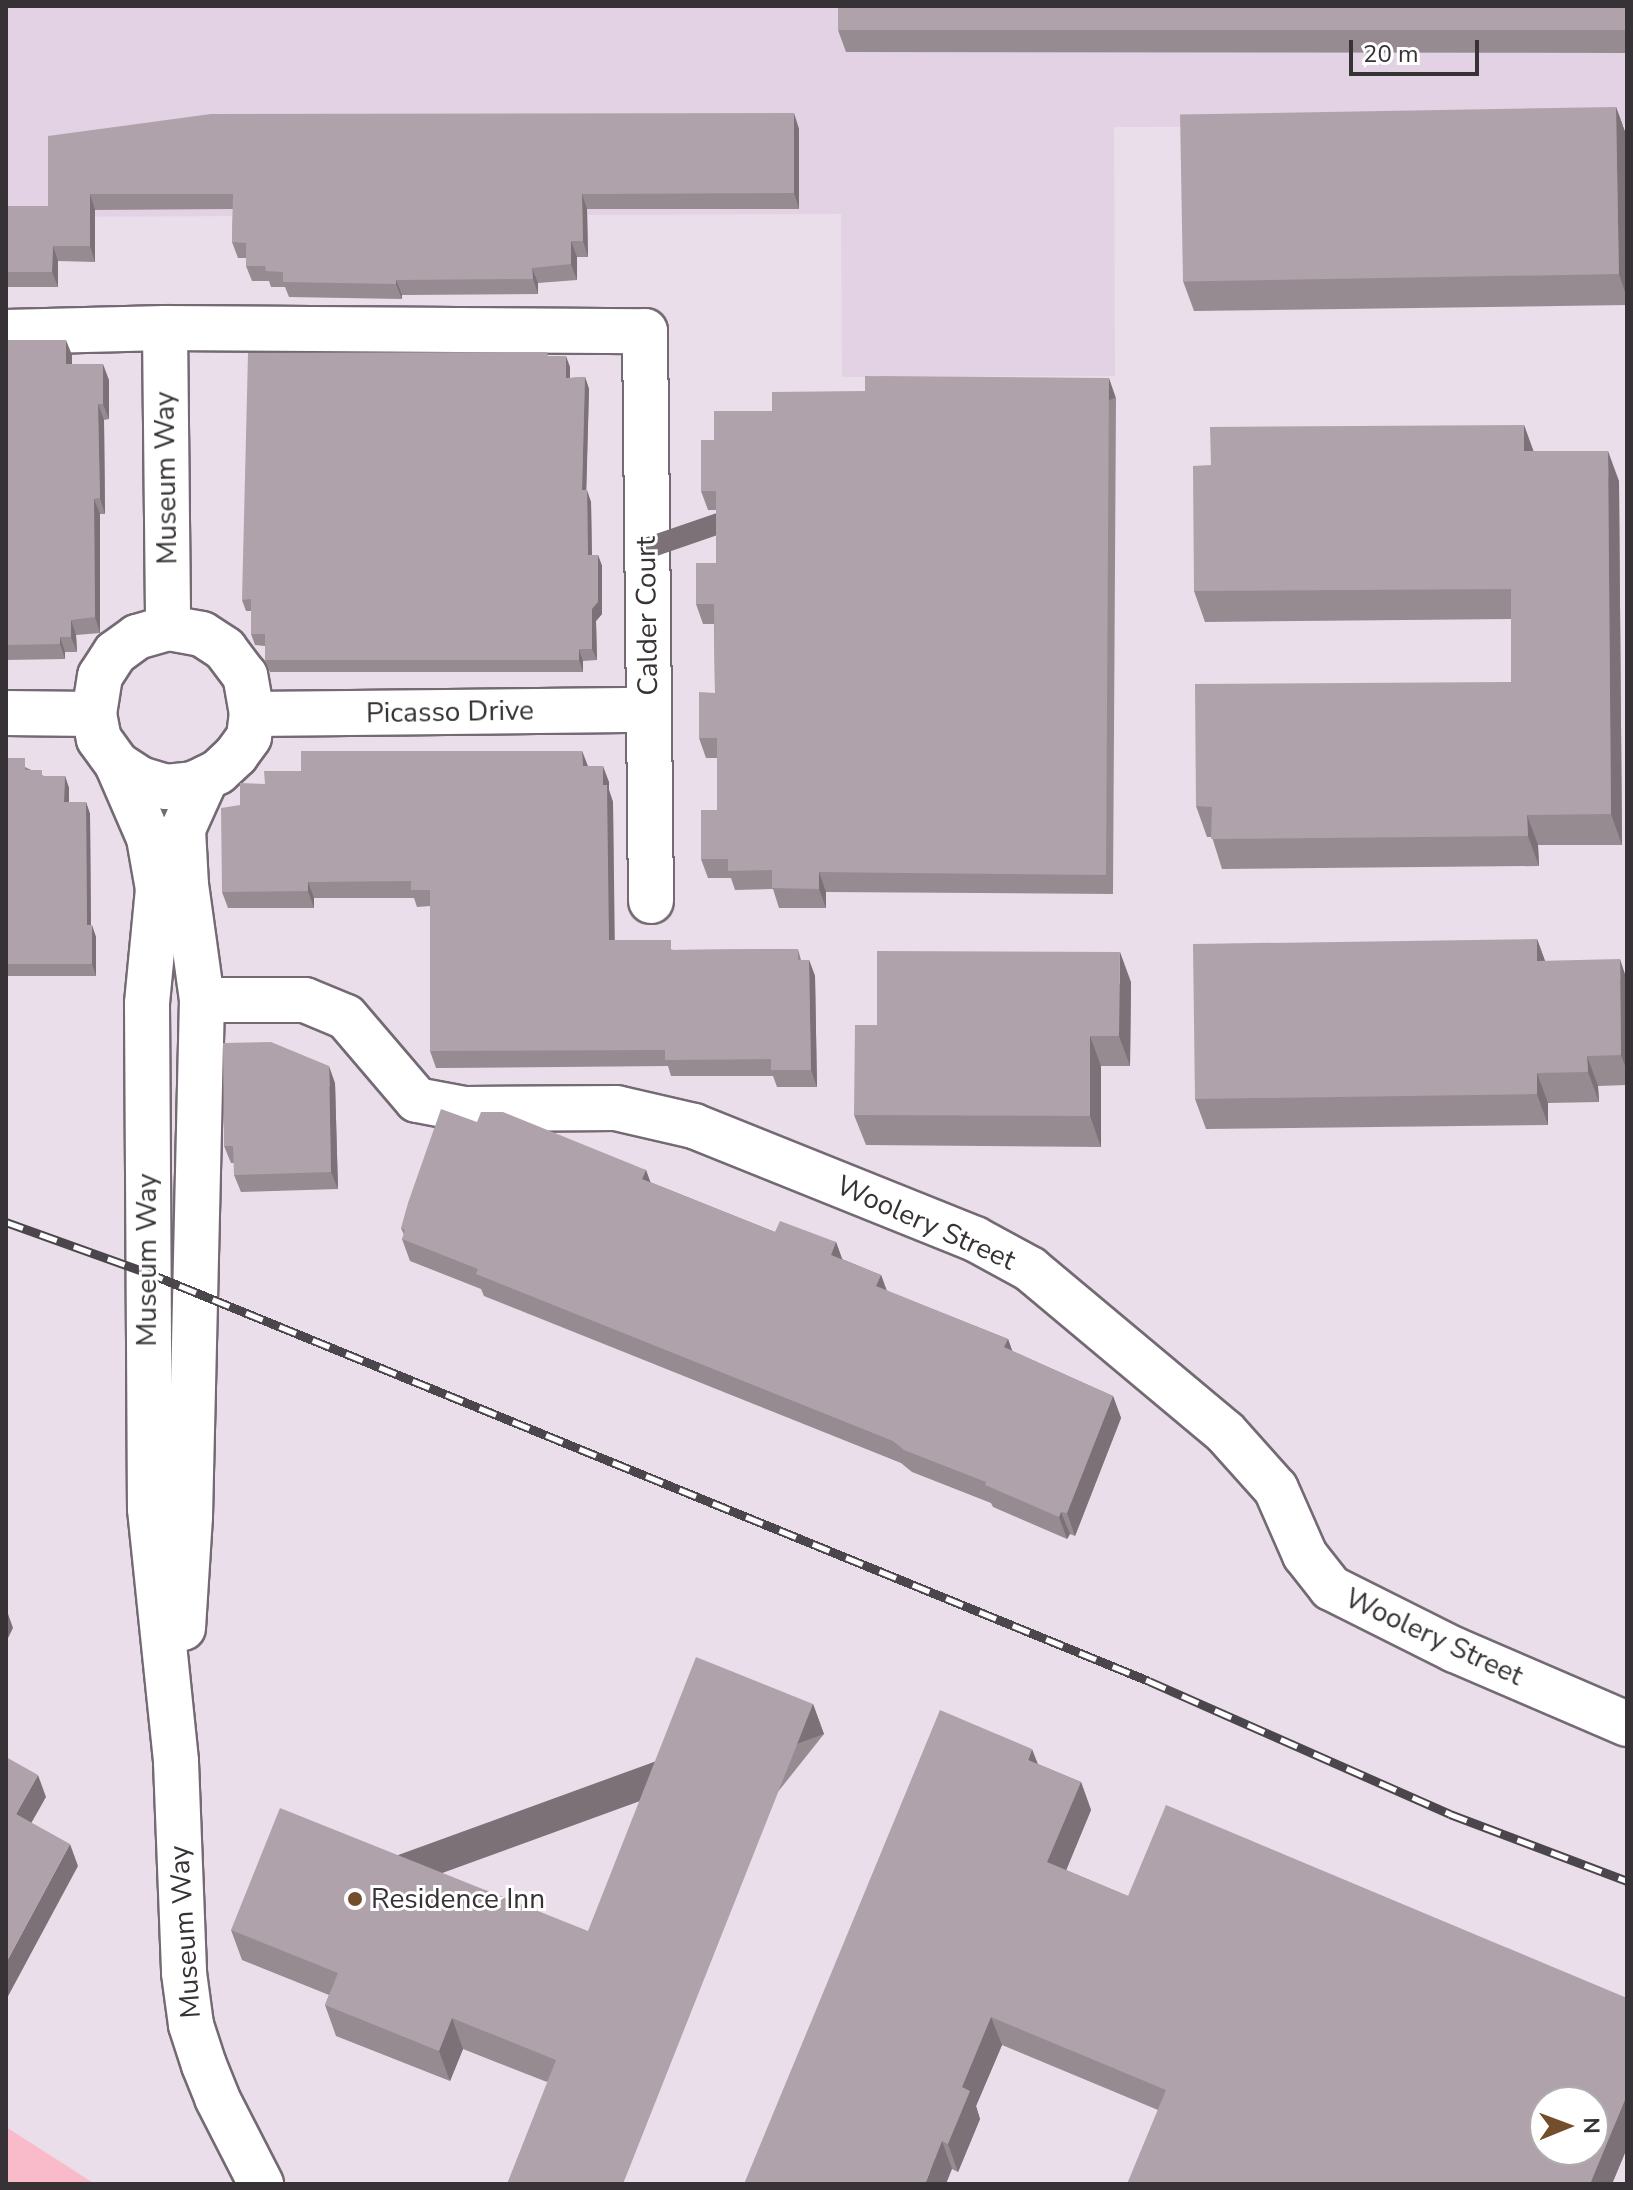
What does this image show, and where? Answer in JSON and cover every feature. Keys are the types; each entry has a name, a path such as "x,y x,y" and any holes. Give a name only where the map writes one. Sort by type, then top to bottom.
{"street":[{"name":"Calder Court","path":"165,328 645,331 651,901"},
{"path":"6,332 165,328"},
{"name":"Museum Way","path":"165,328 168,628"},
{"path":"168,628 202,634 225,649 245,676 252,714 249,737 218,772 193,784 166,787 140,779 117,764 99,739 94,714 100,676 115,653 137,637 168,628"},
{"name":"Picasso Drive","path":"252,714 648,710"},
{"path":"6,713 94,714"},
{"name":"Museum Way","path":"117,764 149,838 158,889 147,1004 150,1509 176,1762 184,1973 191,2025 217,2098 261,2184"},
{"name":"Museum Way","path":"176,1762 190,1501 202,1000 186,885 183,829 206,778"},
{"name":"Woolery Street","path":"202,1000 305,1000 346,1017 417,1100 465,1109 616,1108 694,1126 975,1239 1030,1269 1225,1432 1276,1489 1305,1555 1331,1588 1455,1650 1627,1724"}],"shaded area":[{"path":"6,6 1627,6 1627,125 1114,127 1115,376 842,377 841,214 6,217"},
{"path":"6,2127 95,2184 6,2184"}],"building":[{"path":"838,6 1627,6 1627,30 838,30"},
{"path":"1616,107 1619,274 1183,282 1180,115"},
{"path":"794,113 794,193 582,194 583,241 571,241 571,264 532,268 533,279 396,280 396,284 283,282 283,272 266,271 265,266 246,266 246,243 232,242 233,194 90,194 90,246 53,246 52,272 6,272 6,206 48,206 48,136 211,114"},
{"path":"6,340 66,340 66,364 103,364 103,404 98,404 100,498 94,499 95,617 71,620 71,637 60,637 60,644 6,645"},
{"path":"547,352 548,356 566,356 566,378 585,377 582,490 587,490 588,555 598,555 598,602 592,609 592,649 579,649 579,660 265,660 265,634 251,634 251,599 242,600 248,353"},
{"path":"865,376 1109,378 1106,875 819,872 819,889 772,888 772,870 728,871 728,859 701,859 701,810 717,810 717,738 699,738 699,692 715,693 714,604 696,604 696,563 716,563 716,491 701,491 701,440 714,440 714,411 772,411 772,392 865,391"},
{"path":"1524,425 1524,451 1608,451 1611,814 1527,815 1528,836 1211,839 1212,807 1196,806 1195,684 1511,682 1511,589 1194,591 1193,466 1211,465 1210,427"},
{"path":"301,751 582,751 583,766 603,766 603,785 607,785 609,940 671,940 671,950 798,949 798,960 809,960 811,1070 771,1070 771,1059 665,1060 665,1050 430,1051 430,890 411,890 411,881 308,882 308,891 222,892 221,808 240,805 240,783 265,784 264,771 301,771"},
{"path":"6,758 25,758 25,770 42,770 42,776 65,776 64,802 86,802 87,925 92,925 92,964 6,964"},
{"path":"1537,939 1537,961 1620,959 1621,1055 1587,1056 1588,1072 1537,1073 1537,1094 1195,1099 1193,944"},
{"path":"877,951 1120,952 1119,1036 1090,1036 1090,1116 854,1115 855,1025 877,1025"},
{"path":"271,1042 329,1066 331,1172 234,1175 233,1146 224,1146 223,1043"},
{"path":"441,1109 477,1122 481,1112 503,1112 646,1170 642,1179 775,1232 780,1221 836,1242 831,1255 881,1275 876,1286 1008,1339 1004,1347 1113,1396 1067,1513 1061,1512 1059,1517 985,1485 986,1482 904,1450 893,1441 476,1274 478,1269 402,1239 405,1230 401,1228 408,1203"},
{"name":"Residence Inn","path":"696,1657 813,1704 623,2184 507,2184 556,2060 452,2018 439,2051 325,2005 338,1973 231,1930 280,1808 588,1931"},
{"path":"940,1710 1032,1749 1028,1760 1081,1782 1047,1862 1128,1896 1166,1805 1627,1998 1627,2095 1609,2138 1609,2086 1529,2086 1529,2166 1597,2166 1590,2184 1127,2184 1166,2090 991,2017 962,2087 970,2091 948,2144 942,2141 925,2184 744,2184"},
{"path":"6,1757 38,1775 16,1814 70,1844 6,1963"}],"railway":[{"path":"6,1222 146,1272 1149,1681 1450,1814 1627,1881"}],"place":[{"name":"Residence Inn","path":"355,1899"}]}
